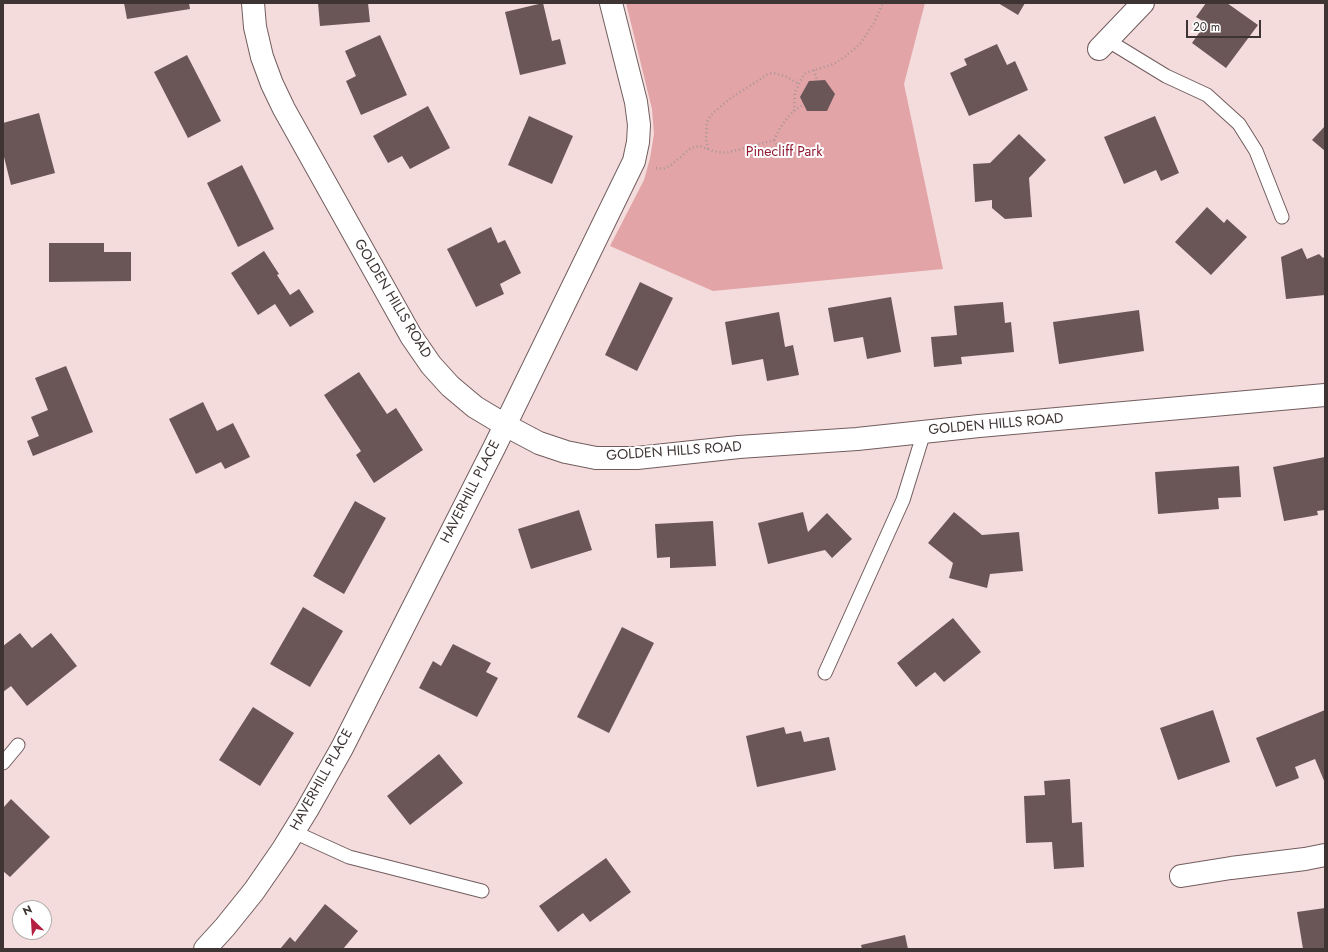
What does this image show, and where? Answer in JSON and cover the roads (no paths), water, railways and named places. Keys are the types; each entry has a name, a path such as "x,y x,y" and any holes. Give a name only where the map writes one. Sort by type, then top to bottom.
{"street":[{"name":"GOLDEN HILLS ROAD","path":"253,3 262,56 272,84 288,116 411,336 431,365 450,386 475,406 505,425 539,443 566,452 596,458 637,458 738,447 857,439 1325,395"},
{"name":"HAVERHILL PLACE","path":"205,949 254,891 294,832 342,748 505,425 634,161 638,142 636,102 611,3"},
{"path":"1103,45 1143,3"},
{"path":"1181,876 1325,855"}],"lane":[{"path":"1103,45 1207,95 1239,124 1256,152 1282,217"},
{"path":"825,673 903,500 924,432"},
{"path":"3,763 18,745"},
{"path":"294,832 349,857 482,891"}],"park label":[{"name":"Pinecliff Park","path":"784,153"}]}
